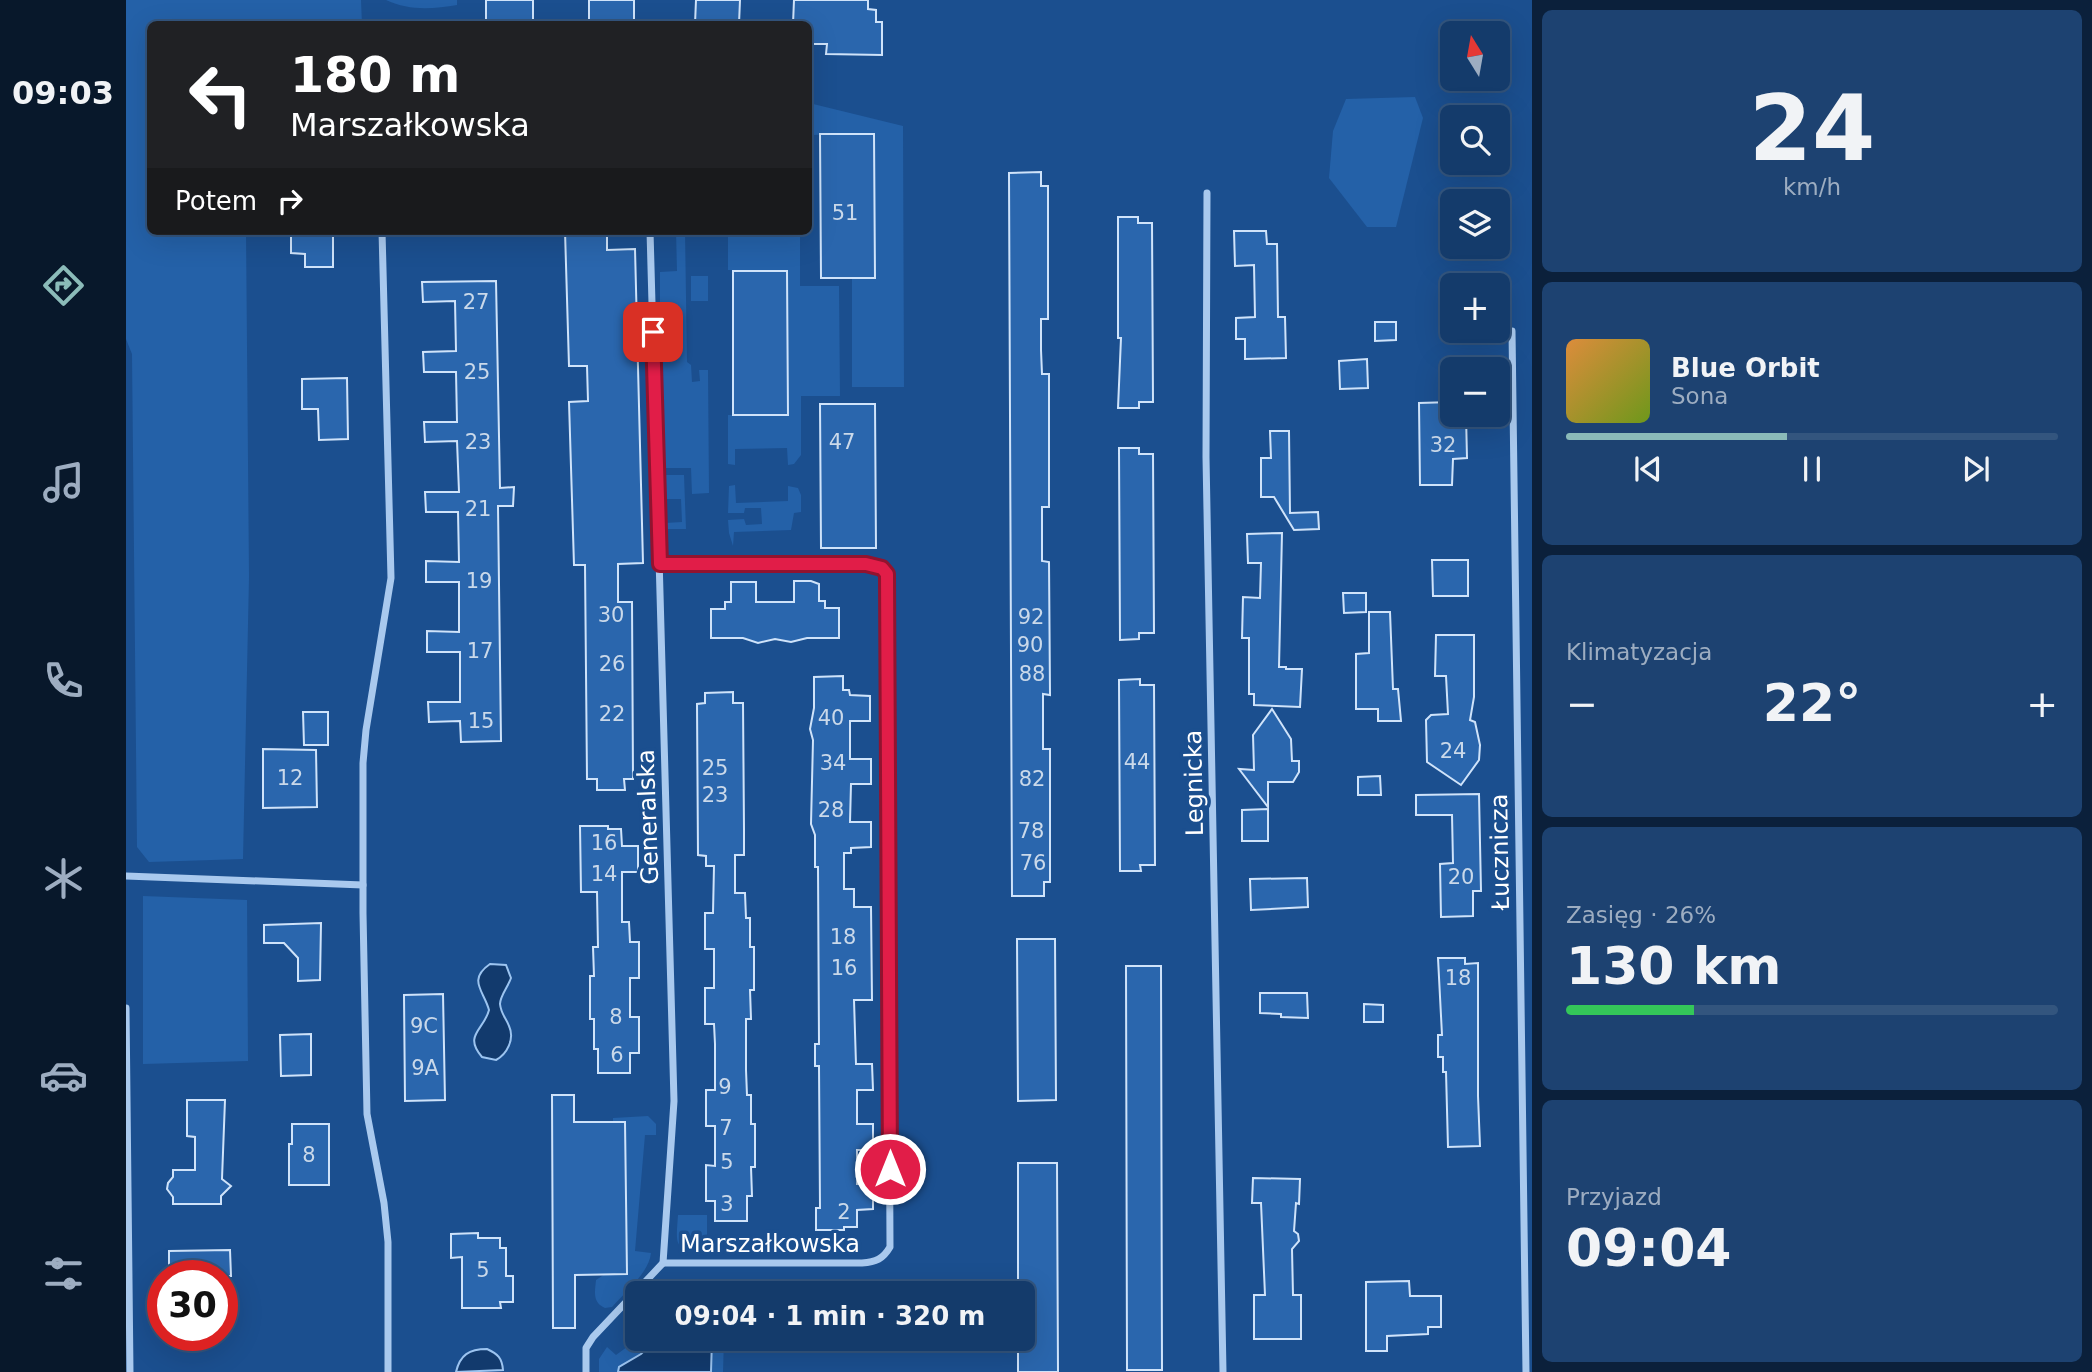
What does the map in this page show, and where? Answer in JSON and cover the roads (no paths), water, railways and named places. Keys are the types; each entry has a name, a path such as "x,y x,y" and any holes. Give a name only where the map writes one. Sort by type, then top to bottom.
{"street":[{"name":"Legnicka","path":"1207,193 1206,457 1223,1372"},
{"path":"382,235 391,578 366,730 363,763 363,885 366,1105 384,1203 388,1242 388,1372"},
{"name":"Generalska","path":"650,235 674,1092 663,1263"},
{"name":"Łucznicza","path":"1512,331 1526,1372"},
{"name":"Marszałkowska","path":"660,564 866,564 882,568 887,574 890,909 890,1247 885,1255 876,1262 862,1263 663,1263"},
{"path":"126,876 363,885"},
{"path":"126,1008 130,1372"},
{"path":"586,1372 586,1348 593,1337 663,1263"}]}
